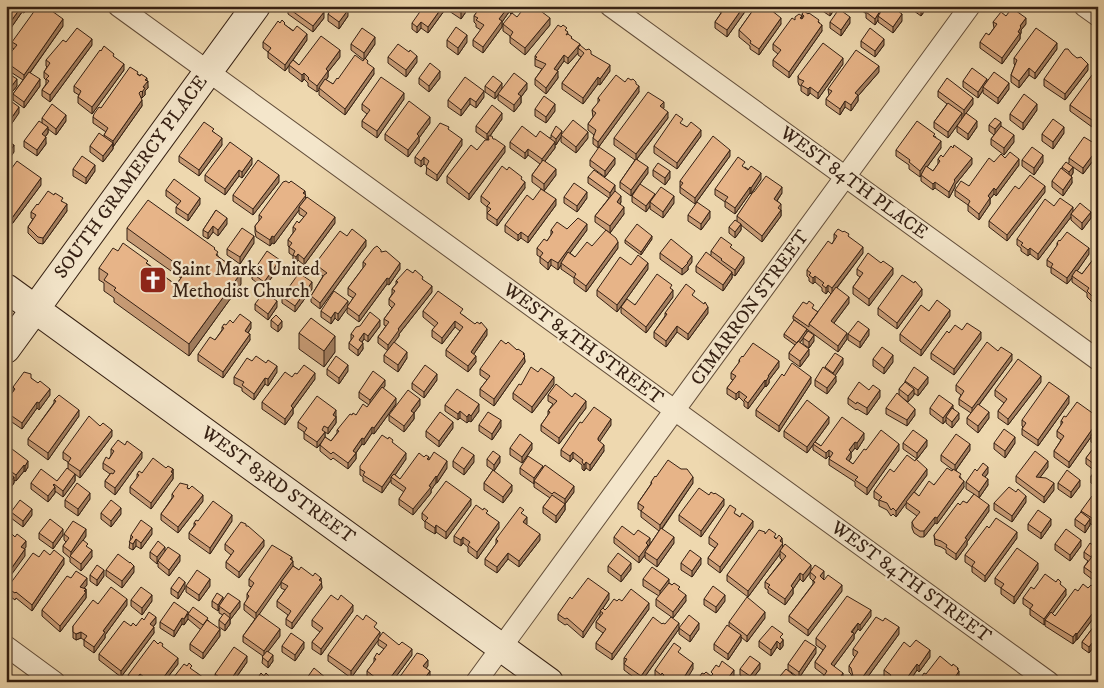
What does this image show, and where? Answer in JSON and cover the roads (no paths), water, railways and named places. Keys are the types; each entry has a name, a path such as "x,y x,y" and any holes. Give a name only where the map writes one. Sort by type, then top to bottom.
{"street":[{"name":"WEST 84TH STREET","path":"118,6 1050,682"},
{"name":"SOUTH GRAMERCY PLACE","path":"6,348 256,6"},
{"name":"WEST 84TH PLACE","path":"610,6 1098,360"},
{"name":"CIMARRON STREET","path":"476,682 970,6"},
{"path":"1084,6 1098,16"},
{"name":"WEST 83RD STREET","path":"6,288 549,682"},
{"path":"6,646 55,682"}],"place":[{"name":"Saint Marks United Methodist Church","path":"153,280"}]}
